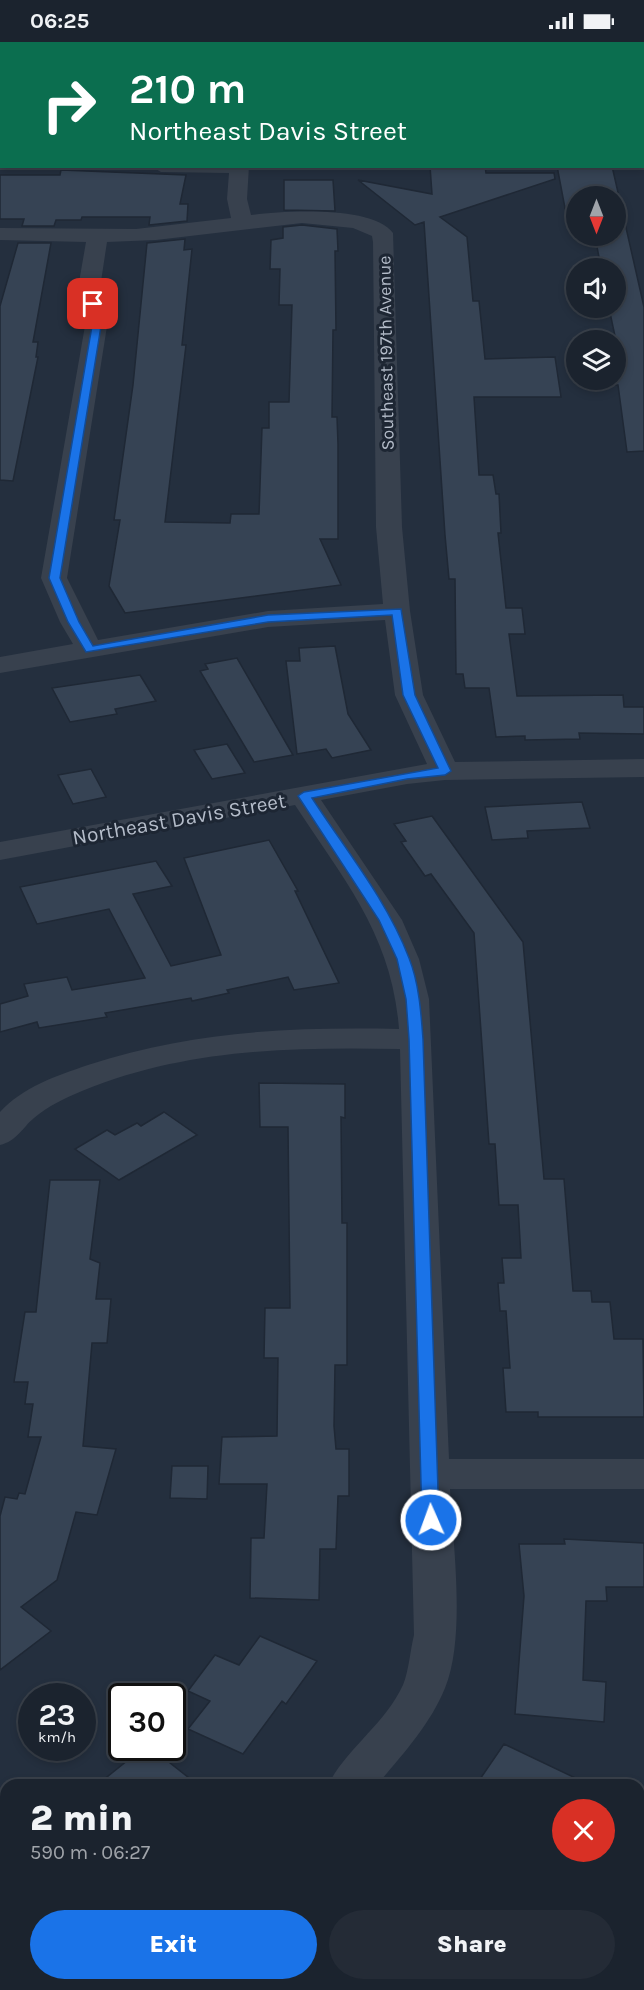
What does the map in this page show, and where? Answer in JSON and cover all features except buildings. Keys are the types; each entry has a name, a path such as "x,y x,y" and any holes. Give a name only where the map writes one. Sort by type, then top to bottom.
{"street":[{"path":"0,234 156,234 242,221 237,199 239,168"},
{"name":"Southeast 197th Avenue","path":"242,221 341,220 371,227 382,233 389,527 397,611"},
{"path":"90,650 73,622 54,578 97,320 89,288 98,235"},
{"path":"0,665 268,619 397,611 409,695 445,771"},
{"name":"Northeast Davis Street","path":"0,851 407,775 445,771 644,768"},
{"path":"304,796 386,920 403,959 412,999 416,1039 435,1635 424,1687 398,1730 355,1779"},
{"path":"0,1134 12,1102 138,1058 183,1048 236,1041 303,1037 416,1039"},
{"path":"429,1474 644,1474"}],"route":[{"path":"93,304 97,320 54,578 73,622 90,650 268,619 397,611 409,695 445,771 407,775 304,796 386,920 403,959 412,999 416,1039 431,1520"}]}
